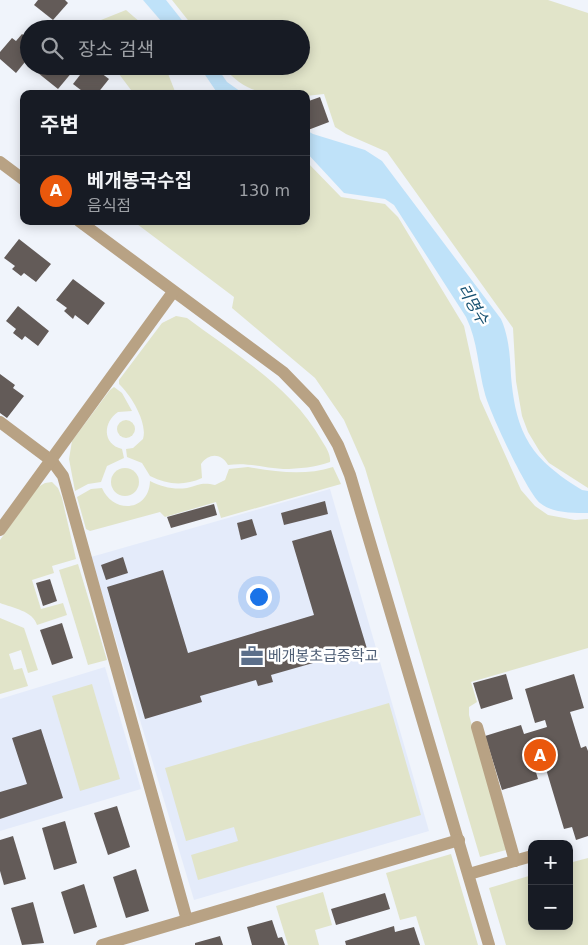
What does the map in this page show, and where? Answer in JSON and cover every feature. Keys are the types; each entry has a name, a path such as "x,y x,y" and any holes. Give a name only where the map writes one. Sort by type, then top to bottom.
{"street":[{"path":"0,162 20,177"},
{"path":"84,225 283,372 314,404 329,427 350,475 489,945"},
{"path":"0,530 4,516 52,461 173,292"},
{"path":"0,422 52,461 63,476 187,920"},
{"path":"477,727 515,861"},
{"path":"102,945 459,840"},
{"path":"469,874 528,857"}],"shaded area":[{"path":"330,489 429,831 194,900 91,557"},
{"path":"105,667 141,789 0,831 0,699"}],"green space":[{"path":"172,0 548,0 588,13 588,488 549,463 528,432 522,416 516,381 513,328 387,152 346,134 335,127 324,94 310,96 310,90 256,90 241,83 231,75 310,75 310,20 188,20"},
{"path":"126,10 138,20 101,20"},
{"path":"120,75 169,75 174,90 131,90"},
{"path":"310,165 341,197 385,204 398,217 464,326 480,399 521,490 535,506 548,515 575,520 588,519 588,648 471,682 477,702 469,707 469,715 506,850 480,857 365,468 344,420 315,378 232,308 234,297 138,225 310,225"},
{"path":"176,316 187,318 243,358 279,388 310,422 327,448 330,462 295,469 283,469 249,465 228,465 222,458 211,456 201,464 202,478 189,482 170,483 150,476 142,463 127,457 126,449 133,448 143,439 144,432 141,417 129,395 119,384 119,380 162,323"},
{"path":"114,387 122,393 132,411 118,412 109,421 107,427 108,438 111,443 122,449 124,458 107,466 101,482 88,484 75,491 69,459 72,441"},
{"path":"122,420 130,420 135,425 133,436 122,438 117,433 117,425"},
{"path":"248,467 280,472 312,472 333,467 341,484 221,518 216,502 165,517 160,512 90,531 86,529 77,497 91,489 102,488 114,502 130,506 144,499 150,481 177,489 204,484 215,485 225,480 229,469"},
{"path":"125,468 135,472 139,482 135,492 125,496 115,492 111,482 115,472"},
{"path":"52,482 58,488 62,498 76,559 52,566 54,573 32,580 41,609 63,603 67,615 37,625 35,620 27,613 0,603 0,540 38,487"},
{"path":"78,564 107,660 88,665 59,570"},
{"path":"0,618 24,628 38,670 28,673 21,650 9,654 14,670 22,668 28,686 0,694"},
{"path":"92,684 120,779 80,791 52,696"},
{"path":"389,703 421,815 198,880 191,855 238,841 234,827 186,841 165,768"},
{"path":"451,854 478,945 425,945 416,916 400,920 386,873"},
{"path":"588,858 588,945 506,945 489,888 528,876 528,930 573,930 573,862"},
{"path":"323,892 332,925 315,930 319,945 288,945 276,906"}],"water":[{"path":"143,0 166,0 182,20 160,20"},
{"path":"205,75 222,75 227,82 238,90 215,90"},
{"name":"리명수","path":"310,132 365,150 382,161 501,319 509,347 513,397 522,430 539,456 551,468 582,490 588,491 588,513 563,512 550,509 540,503 534,496 501,434 488,404 473,336 466,317 394,205 385,199 344,193 310,156"}],"building":[{"path":"38,0 65,0 68,3 53,20 34,5"},
{"path":"20,36 20,68 16,73 0,59 0,52 12,38 16,41"},
{"path":"40,75 70,75 58,89"},
{"path":"80,75 104,75 109,79 100,90 81,90 73,84"},
{"path":"320,97 329,122 310,129 310,101"},
{"path":"19,239 51,264 36,282 24,273 21,276 12,269 15,266 4,258"},
{"path":"73,279 105,303 88,325 75,315 73,319 64,311 67,308 56,300"},
{"path":"18,306 49,331 38,346 25,336 22,340 13,333 16,329 6,321"},
{"path":"0,374 15,385 13,388 24,396 7,418 0,413"},
{"path":"325,501 328,514 284,525 281,513"},
{"path":"214,504 217,515 171,528 167,517"},
{"path":"252,519 257,535 241,540 237,523"},
{"path":"331,530 368,652 329,664 327,659 271,675 273,682 258,686 256,680 200,696 202,702 145,719 107,587 163,570 188,653 314,615 292,541"},
{"path":"123,557 128,573 106,580 101,565"},
{"path":"50,579 57,601 43,606 36,583"},
{"path":"62,623 73,658 52,665 40,630"},
{"path":"506,674 513,699 481,709 473,683"},
{"path":"574,674 584,708 570,712 581,748 586,746 588,751 588,836 576,840 572,827 564,829 543,759 533,762 538,779 502,790 485,736 521,725 524,734 547,727 545,720 535,723 525,689"},
{"path":"41,729 63,798 0,819 0,792 27,784 12,738"},
{"path":"117,806 130,847 108,855 94,813"},
{"path":"65,821 77,863 54,870 42,828"},
{"path":"13,836 26,879 4,885 0,871 0,840"},
{"path":"136,869 149,911 126,918 113,877"},
{"path":"84,884 97,927 74,934 61,892"},
{"path":"385,893 390,909 336,925 331,909"},
{"path":"33,902 44,943 22,945 11,908"},
{"path":"272,920 278,938 282,937 285,945 252,945 247,927"},
{"path":"394,926 395,932 414,927 420,945 346,945 345,941"},
{"path":"220,936 223,945 195,945 195,943"}],"place":[{"name":"베개봉초급중학교","path":"252,656"},
{"name":"베개봉국수집","path":"540,755"}]}
